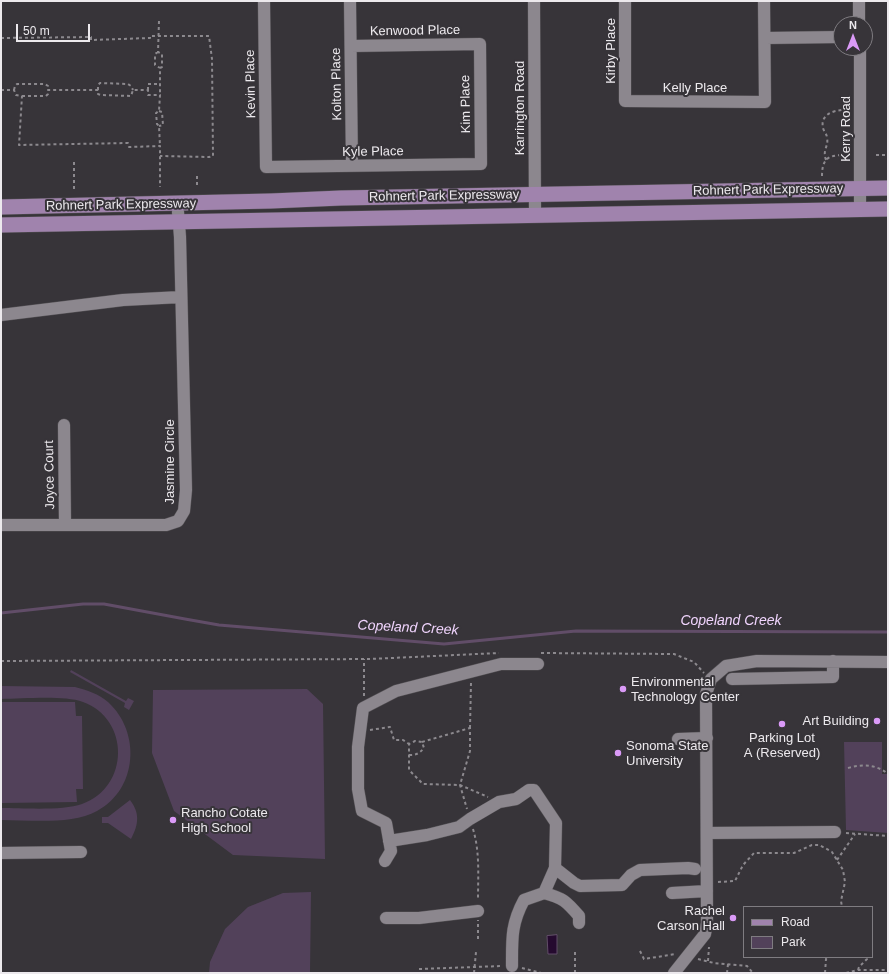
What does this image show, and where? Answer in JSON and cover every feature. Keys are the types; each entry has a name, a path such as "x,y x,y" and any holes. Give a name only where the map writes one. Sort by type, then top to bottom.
{"main road":[{"name":"Rohnert Park Expressway","path":"1,207 247,202 340,198 888,188"},
{"name":"Rohnert Park Expressway","path":"1,225 178,217 535,215 888,209"}],"street":[{"name":"Kevin Place","path":"264,1 266,167"},
{"name":"Kolton Place","path":"350,1 352,166"},
{"name":"Karrington Road","path":"534,1 535,215"},
{"name":"Kirby Place","path":"625,1 625,101"},
{"path":"764,1 765,38 833,37"},
{"path":"859,1 859,16"},
{"name":"Kelly Place","path":"625,101 765,102 765,38"},
{"name":"Kenwood Place","path":"351,46 480,44"},
{"name":"Kim Place","path":"480,44 481,164"},
{"name":"Kerry Road","path":"860,56 860,209"},
{"name":"Kyle Place","path":"266,167 481,164"},
{"name":"Jasmine Circle","path":"1,525 166,525 178,521 184,511 186,490 178,217"},
{"path":"1,315 123,300 181,297"},
{"name":"Joyce Court","path":"64,425 65,524"},
{"path":"385,861 391,851 386,823 362,811 358,789 358,747 363,708 396,691 501,664 537,659"},
{"path":"674,973 705,934 707,923 706,694 711,679 726,666 757,661 888,662"},
{"path":"732,679 833,677 833,661"},
{"path":"678,739 707,738"},
{"path":"389,840 427,835 459,827 499,802 516,799 529,790 534,790 556,823 556,868 544,893"},
{"path":"707,833 835,832"},
{"path":"1,853 81,852"},
{"path":"556,868 574,884 580,886 622,885 632,875 640,870 695,869"},
{"path":"672,893 707,891"},
{"path":"512,966 512,931 524,900 544,893 558,897 568,903 579,916 579,923"},
{"path":"386,918 419,918 478,911"}],"path":[{"path":"159,21 158,52 155,54 155,65 160,68"},
{"path":"1,38 91,37 92,40 150,38 150,36 209,36 212,59 213,156 160,156"},
{"path":"158,52 162,54 162,67 160,68 159,111 156,113 156,124 159,126 160,186"},
{"path":"100,83 128,84 133,90 131,96 102,95 98,94 98,85 100,83"},
{"path":"17,84 45,84 48,86 48,94 46,96 16,95 14,90 17,84"},
{"path":"160,84 148,84 148,95 160,95"},
{"path":"1,90 14,90"},
{"path":"48,90 98,90"},
{"path":"133,90 148,90"},
{"path":"22,96 20,145 128,143 128,147 160,146"},
{"path":"826,160 824,154 827,138 823,128 826,115 830,112 844,110"},
{"path":"159,111 162,112 162,125 159,126"},
{"path":"822,176 823,166 826,160 832,156 844,155"},
{"path":"876,156 888,156"},
{"path":"74,162 74,191"},
{"path":"197,185 197,176 199,176"},
{"path":"1,661 364,659 504,653"},
{"path":"537,659 674,654 694,662 711,679"},
{"path":"363,708 364,659"},
{"path":"470,672 470,751 460,785 477,840 478,939"},
{"path":"360,731 390,727 394,740 403,740 409,744"},
{"path":"409,744 415,741 422,742 470,728"},
{"path":"409,755 416,755 420,753 424,748 422,742"},
{"path":"409,744 409,770 423,784 460,785 499,802"},
{"path":"848,768 858,765 868,765 888,774"},
{"path":"835,832 888,836"},
{"path":"837,860 855,834"},
{"path":"718,882 735,882 743,865 754,853 794,853 812,845 819,846 832,852 843,870 845,882 841,901 842,906"},
{"path":"708,962 709,943"},
{"path":"474,973 476,952"},
{"path":"575,952 575,973"},
{"path":"825,973 827,958"},
{"path":"858,970 867,958"},
{"path":"727,973 728,964"},
{"path":"419,969 512,966 541,973"},
{"path":"846,973 858,970 888,970"}],"green space":[{"path":"71,670 126,701 128,698 134,701 129,710 124,707 125,703 70,672"},
{"path":"1,686 75,687 93,693 108,702 119,714 126,729 130,744 130,760 127,775 121,789 111,801 97,811 76,818 50,821 1,820 1,808 64,808 82,804 98,795 109,783 116,769 118,753 116,737 109,723 98,711 83,702 43,698 1,699"},
{"path":"307,689 323,704 325,859 233,855 174,811 152,753 153,690"},
{"path":"1,702 75,702 76,716 82,716 83,789 76,789 77,802 1,803"},
{"path":"844,742 882,742 882,774 888,774 888,833 846,830"},
{"path":"130,800 136,809 137,814 136,828 131,839 108,823 102,823 102,817 108,817"},
{"path":"311,892 310,973 209,973 210,962 225,929 248,907 283,893"}],"shaded area":[{"path":"557,935 557,954 548,954 547,936"}],"waterway":[{"name":"Copeland Creek","path":"1,613 83,604 104,604 219,625 444,644 576,631 888,632"}],"place":[{"name":"Environmental Technology Center","path":"623,689"},
{"name":"Art Building","path":"877,721"},
{"name":"Parking Lot A (Reserved)","path":"782,724"},
{"name":"Sonoma State University","path":"618,753"},
{"name":"Rancho Cotate High School","path":"173,820"},
{"name":"Rachel Carson Hall","path":"733,918"}]}
